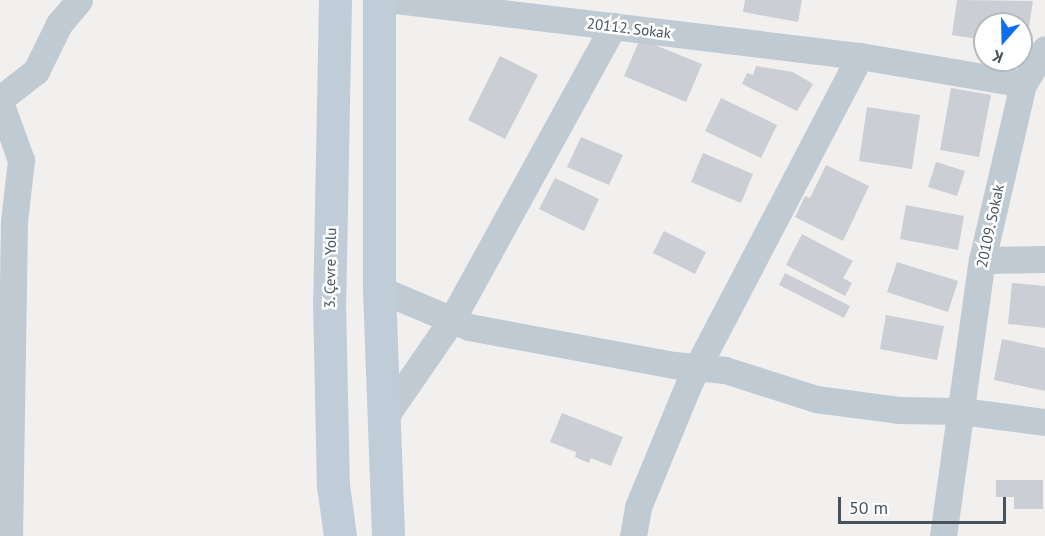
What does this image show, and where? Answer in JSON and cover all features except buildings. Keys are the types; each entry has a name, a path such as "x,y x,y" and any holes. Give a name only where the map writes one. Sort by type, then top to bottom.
{"main road":[{"name":"3. Çevre Yolu","path":"335,0 329,299 333,485 340,536"},
{"path":"379,0 379,289 382,421 388,536"}],"street":[{"path":"9,536 14,221 21,160 0,100 36,71 59,24 79,0"},
{"name":"20112. Sokak","path":"398,0 860,56 1023,84"},
{"path":"382,421 451,321 613,26"},
{"name":"20109. Sokak","path":"943,536 982,260 1023,84 1045,48"},
{"path":"633,536 638,507 703,358 860,56"},
{"path":"982,260 1045,258"},
{"path":"379,289 451,321 674,365 703,358 725,370 816,399 898,410 961,411 1045,422"}]}
